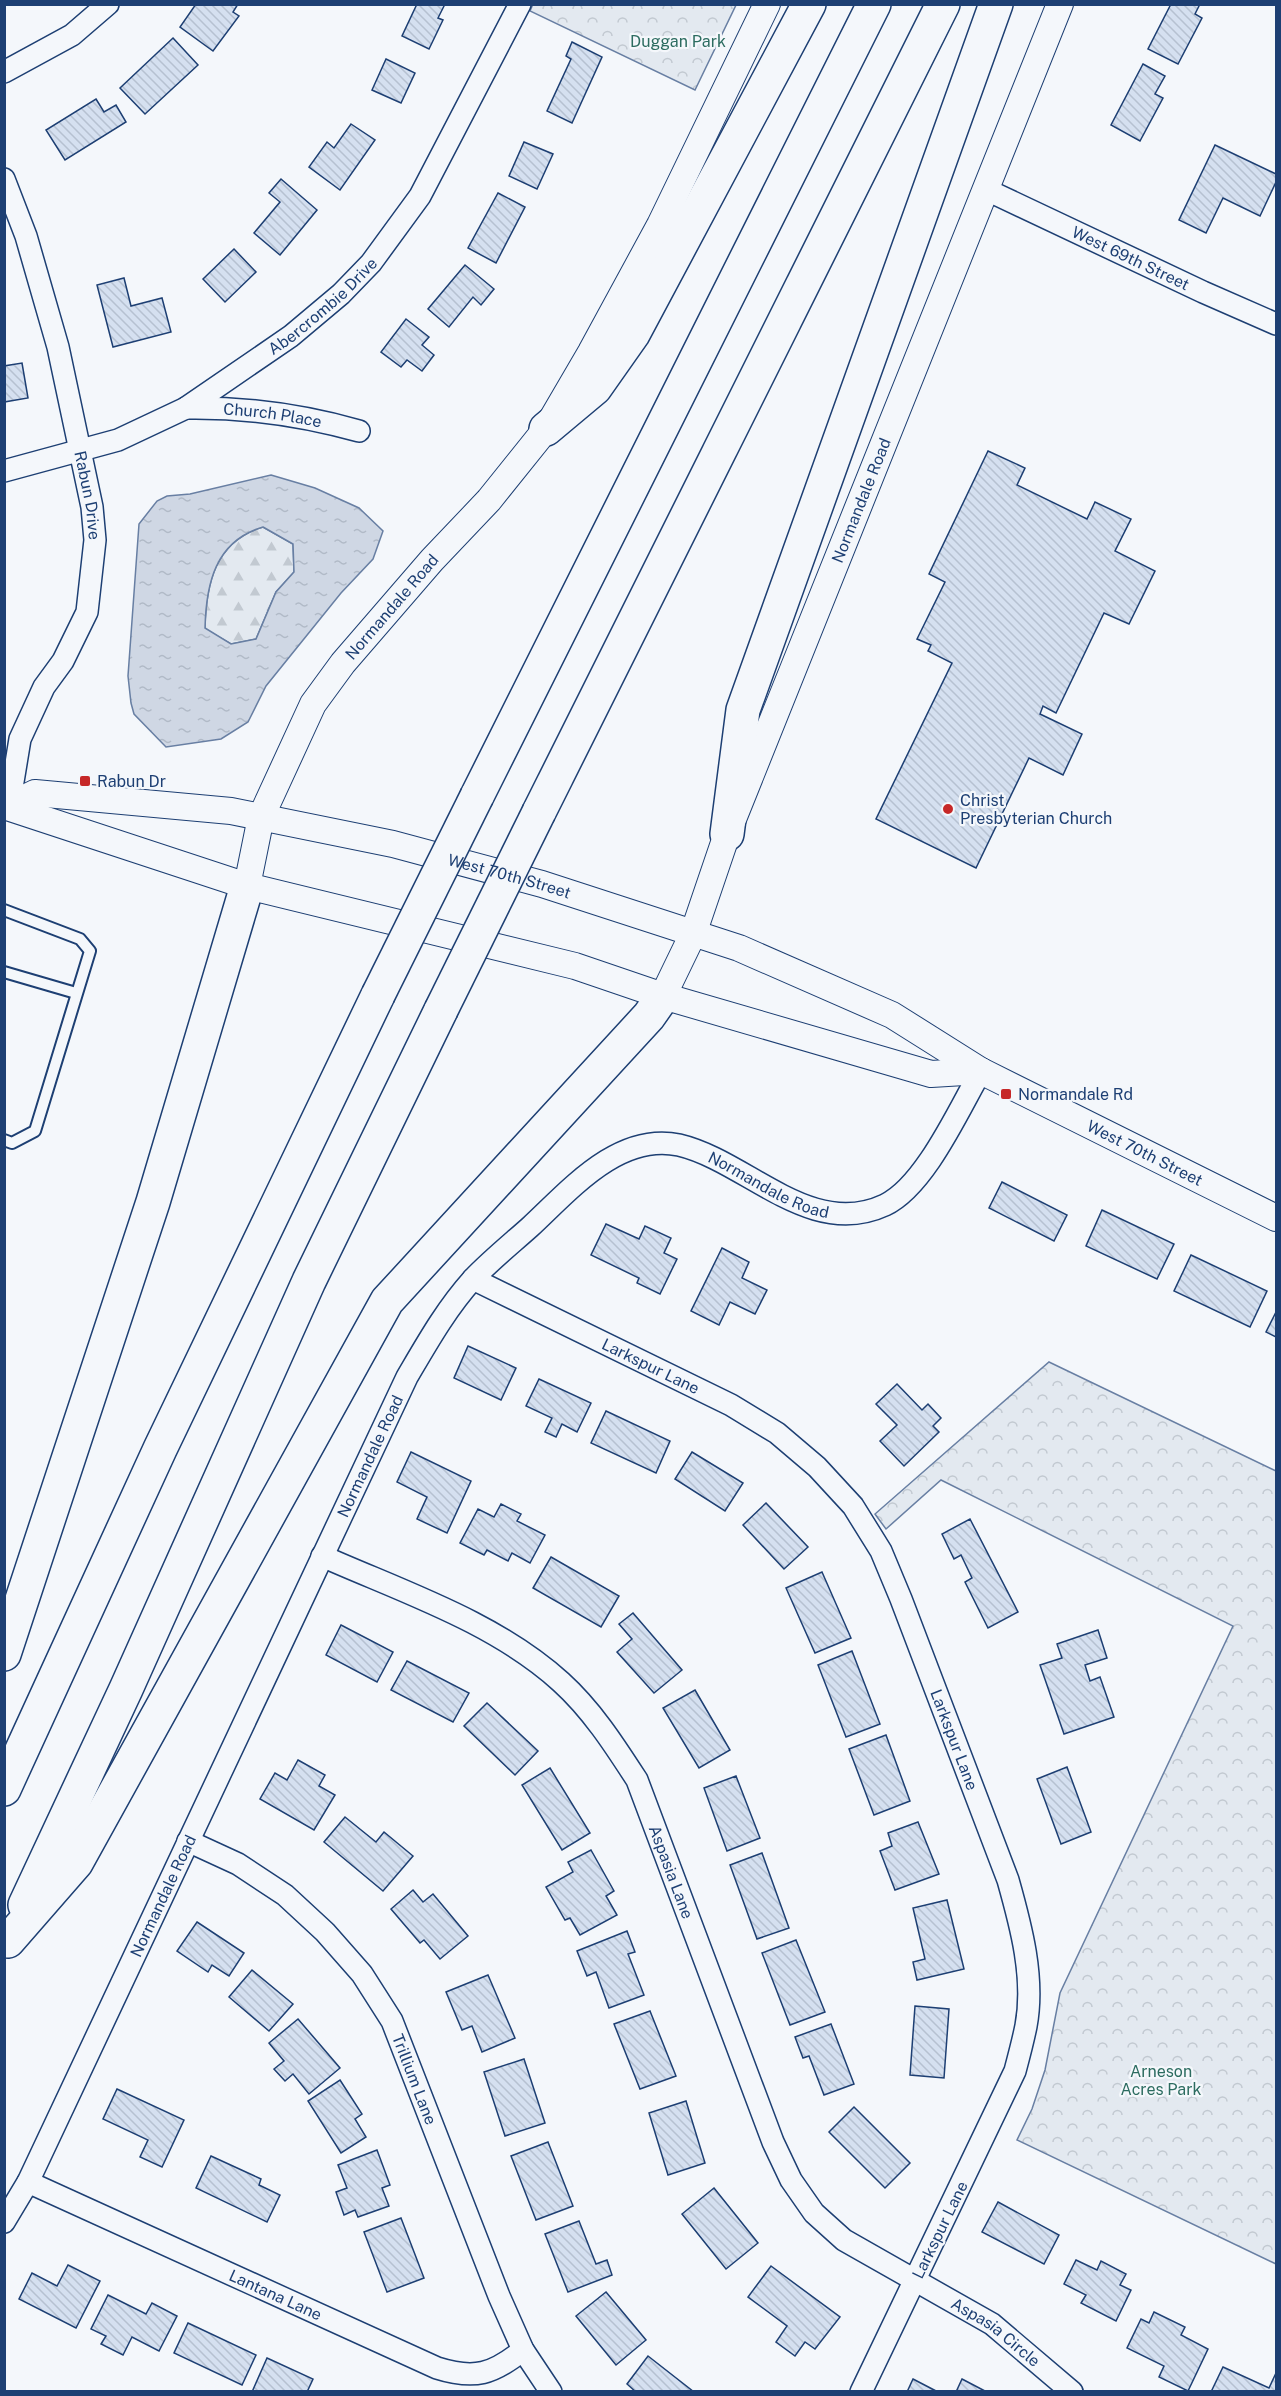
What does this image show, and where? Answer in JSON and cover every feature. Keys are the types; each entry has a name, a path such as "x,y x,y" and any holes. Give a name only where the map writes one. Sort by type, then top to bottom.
{"highway":[{"path":"546,429 595,388 633,334 809,4"},
{"path":"4,1789 160,1449 378,994 874,4"},
{"path":"6,1946 126,1689 309,1281 539,812 943,4"},
{"path":"727,834 743,710 996,4"},
{"path":"4,1654 153,1202 247,886"},
{"path":"6,1946 76,1863 387,1301 649,1016 663,996"}],"street":[{"path":"4,72 72,35 108,4"},
{"name":"Abercrombie Drive","path":"4,471 118,440 186,408 291,336 341,294 371,263 420,196 520,4"},
{"name":"Normandale Road","path":"247,886 261,817 313,704 343,663 432,560 489,500 546,429 660,225 767,4"},
{"name":"Normandale Road","path":"663,996 693,934 727,834 1060,4"},
{"name":"Rabun Drive","path":"4,179 26,236 58,347 92,507 95,540 87,612 63,661 44,687 20,739 7,806"},
{"name":"West 69th Street","path":"987,190 1276,324"},
{"name":"Church Place","path":"186,408 236,407 310,417 359,431"},
{"name":"West 70th Street","path":"7,806 35,793 261,817 393,844 542,884 739,948 891,1015 981,1071 1276,1218"},
{"name":"West 70th Street","path":"7,806 247,886 575,966 663,996 931,1074 981,1071"},
{"name":"Normandale Road","path":"4,2222 28,2182 407,1377 435,1330 473,1279 597,1166 621,1153 648,1145 678,1145 705,1155 811,1208 836,1214 861,1214 886,1205 906,1191 922,1172 981,1071"},
{"name":"Larkspur Lane","path":"473,1279 731,1405 777,1433 817,1467 853,1506 881,1551 1008,1880 1022,1927 1028,1975 1027,2024 1015,2071 861,2391"},
{"name":"Aspasia Lane","path":"322,1556 459,1617 513,1646 562,1682 603,1728 637,1780 773,2142 791,2180 814,2212 844,2240 916,2279"},
{"name":"Trillium Lane","path":"188,1841 238,1864 285,1895 326,1932 362,1974 392,2021 499,2296 524,2350 551,2391"},
{"name":"Lantana Lane","path":"28,2182 437,2368 461,2375 482,2373 505,2364 524,2350"},
{"name":"Aspasia Circle","path":"916,2279 992,2324 1072,2391"}],"lane":[{"path":"4,910 80,939 90,951 35,1131 8,1142"},
{"path":"4,972 76,993"}],"green space":[{"name":"Duggan Park","path":"533,4 736,5 695,90 530,11"},
{"path":"263,527 293,544 294,572 276,592 256,639 231,644 205,629 211,581 216,566 234,543"},
{"name":"Arneson Acres Park","path":"1049,1362 1276,1471 1276,2264 1017,2140 1032,2109 1045,2070 1060,1993 1233,1626 941,1480 886,1529 875,1514"}],"water":[{"path":"271,475 315,488 359,508 383,531 373,559 341,593 266,686 248,722 221,739 166,747 134,714 131,703 128,676 139,524 157,501 167,496 190,494","holes":["263,527 293,544 294,572 276,592 256,639 231,644 205,628 211,580 216,566 234,542"]}],"building":[{"path":"196,4 238,4 233,12 239,16 213,51 180,27"},
{"path":"417,4 445,4 438,18 443,20 429,49 402,36"},
{"path":"1171,4 1200,4 1195,14 1202,18 1178,64 1148,49"},
{"path":"173,38 198,65 145,114 120,88"},
{"path":"572,42 602,57 572,123 547,111 571,59 566,56"},
{"path":"386,59 415,73 401,103 372,90"},
{"path":"1143,64 1165,76 1155,94 1163,98 1140,141 1111,125"},
{"path":"96,99 104,112 116,105 126,122 65,160 46,130"},
{"path":"351,124 375,140 340,190 309,167 327,142 334,148"},
{"path":"524,142 553,154 537,189 509,176"},
{"path":"1215,145 1276,174 1276,182 1260,216 1223,198 1206,233 1179,220"},
{"path":"281,179 317,210 280,255 254,233 280,202 269,193"},
{"path":"498,193 525,207 496,263 468,248"},
{"path":"234,249 256,272 225,302 203,279"},
{"path":"465,265 494,289 481,305 473,297 449,327 428,309"},
{"path":"124,278 131,306 162,298 171,332 113,347 97,285"},
{"path":"406,319 429,337 422,345 434,355 422,371 407,360 401,367 381,352"},
{"path":"22,363 28,398 4,402 4,366"},
{"path":"988,451 1025,468 1017,485 1087,519 1095,502 1131,519 1115,551 1155,571 1129,624 1104,613 1056,713 1043,706 1040,714 1082,734 1063,775 1029,758 976,868 876,819 952,663 928,651 931,645 917,639 945,582 929,574"},
{"path":"1002,1182 1067,1215 1054,1241 989,1208"},
{"path":"1102,1210 1174,1244 1157,1279 1086,1246"},
{"path":"606,1224 639,1239 645,1226 671,1238 664,1253 677,1259 660,1294 637,1283 639,1278 591,1255"},
{"path":"722,1248 749,1262 742,1278 767,1290 755,1314 730,1302 719,1325 691,1311"},
{"path":"1191,1255 1267,1291 1250,1327 1174,1291"},
{"path":"1276,1312 1276,1337 1266,1332"},
{"path":"468,1346 516,1368 501,1400 454,1378"},
{"path":"539,1379 591,1403 577,1432 562,1424 556,1437 545,1432 552,1418 526,1406"},
{"path":"897,1384 922,1410 928,1404 941,1418 933,1426 939,1432 904,1466 880,1441 897,1425 876,1404"},
{"path":"606,1411 670,1441 656,1473 591,1443"},
{"path":"411,1452 471,1481 447,1533 417,1519 427,1497 397,1482"},
{"path":"692,1452 743,1483 725,1511 675,1479"},
{"path":"766,1503 808,1547 784,1569 743,1525"},
{"path":"501,1504 521,1514 517,1521 545,1535 530,1563 512,1553 508,1561 487,1550 484,1555 460,1543 478,1509 494,1517"},
{"path":"970,1519 1018,1612 988,1628 965,1582 972,1578 961,1555 954,1559 942,1534"},
{"path":"551,1557 619,1596 601,1627 533,1588"},
{"path":"822,1572 851,1638 815,1653 786,1588"},
{"path":"633,1613 682,1670 654,1693 617,1652 632,1639 619,1624"},
{"path":"341,1625 393,1652 377,1682 326,1655"},
{"path":"1098,1630 1107,1658 1085,1665 1090,1681 1100,1677 1114,1717 1064,1734 1040,1665 1062,1658 1057,1644"},
{"path":"852,1651 880,1724 846,1737 818,1665"},
{"path":"407,1661 469,1693 453,1722 391,1690"},
{"path":"695,1690 730,1750 699,1768 663,1708"},
{"path":"487,1703 538,1751 515,1775 464,1726"},
{"path":"886,1735 910,1801 874,1815 849,1749"},
{"path":"298,1760 325,1775 319,1786 335,1795 314,1830 260,1799 275,1773 287,1780"},
{"path":"1067,1767 1091,1832 1061,1844 1037,1779"},
{"path":"550,1768 590,1833 562,1850 522,1785"},
{"path":"736,1776 760,1838 727,1851 704,1788"},
{"path":"345,1817 376,1842 384,1832 413,1856 383,1891 324,1842"},
{"path":"918,1822 939,1874 895,1890 880,1851 892,1846 888,1833"},
{"path":"591,1850 614,1891 606,1896 617,1915 580,1935 570,1918 565,1920 546,1887 573,1872 568,1862"},
{"path":"762,1853 789,1928 757,1939 730,1865"},
{"path":"413,1890 423,1902 433,1894 468,1936 440,1959 424,1940 420,1943 391,1909"},
{"path":"947,1900 964,1969 917,1980 913,1962 925,1959 913,1908"},
{"path":"197,1922 244,1953 229,1976 212,1965 208,1972 177,1951"},
{"path":"627,1931 635,1952 628,1954 644,1995 609,2008 596,1972 587,1976 577,1951"},
{"path":"796,1940 825,2012 790,2025 762,1953"},
{"path":"252,1970 293,2004 269,2031 229,1997"},
{"path":"488,1975 515,2038 482,2052 472,2026 462,2030 446,1992"},
{"path":"915,2006 949,2009 944,2078 910,2075"},
{"path":"650,2011 676,2076 640,2089 614,2024"},
{"path":"298,2019 340,2068 309,2094 293,2074 285,2081 274,2069 284,2061 269,2043"},
{"path":"831,2024 854,2084 824,2095 809,2056 803,2058 795,2037"},
{"path":"524,2059 545,2123 505,2136 484,2072"},
{"path":"340,2080 362,2114 355,2119 366,2137 341,2153 308,2101"},
{"path":"117,2089 184,2120 162,2167 140,2157 148,2140 103,2119"},
{"path":"686,2101 705,2163 668,2175 649,2113"},
{"path":"854,2107 910,2163 885,2188 829,2132"},
{"path":"548,2142 573,2206 536,2220 511,2156"},
{"path":"377,2150 390,2185 382,2188 389,2206 358,2217 355,2210 344,2215 336,2192 347,2188 338,2165"},
{"path":"211,2156 261,2179 259,2185 280,2195 267,2222 196,2188"},
{"path":"714,2188 758,2243 726,2269 682,2214"},
{"path":"998,2202 1059,2235 1044,2264 982,2232"},
{"path":"401,2218 424,2278 387,2292 364,2232"},
{"path":"579,2221 596,2264 607,2260 612,2275 568,2292 545,2234"},
{"path":"1076,2260 1097,2270 1101,2261 1126,2274 1120,2285 1131,2290 1116,2321 1081,2303 1086,2295 1064,2284"},
{"path":"68,2265 100,2281 76,2328 19,2299 32,2273 57,2286"},
{"path":"771,2266 840,2317 815,2349 805,2342 795,2356 776,2342 787,2326 748,2297"},
{"path":"606,2292 646,2340 616,2365 576,2316"},
{"path":"108,2295 146,2314 152,2303 177,2316 159,2351 132,2337 123,2355 101,2344 106,2336 91,2329"},
{"path":"1154,2312 1185,2327 1181,2335 1208,2349 1188,2391 1159,2377 1164,2366 1127,2348 1141,2319 1149,2323"},
{"path":"188,2323 256,2355 242,2385 174,2353"},
{"path":"648,2356 694,2392 636,2392 627,2384"},
{"path":"267,2358 313,2379 307,2392 252,2392"},
{"path":"1223,2367 1269,2388 1276,2373 1276,2392 1211,2392"},
{"path":"913,2379 938,2392 907,2392"},
{"path":"962,2379 985,2391 985,2392 956,2392"}],"place":[{"name":"Rabun Dr","path":"85,781"},
{"name":"Christ Presbyterian Church","path":"948,809"},
{"name":"Normandale Rd","path":"1006,1094"}]}
